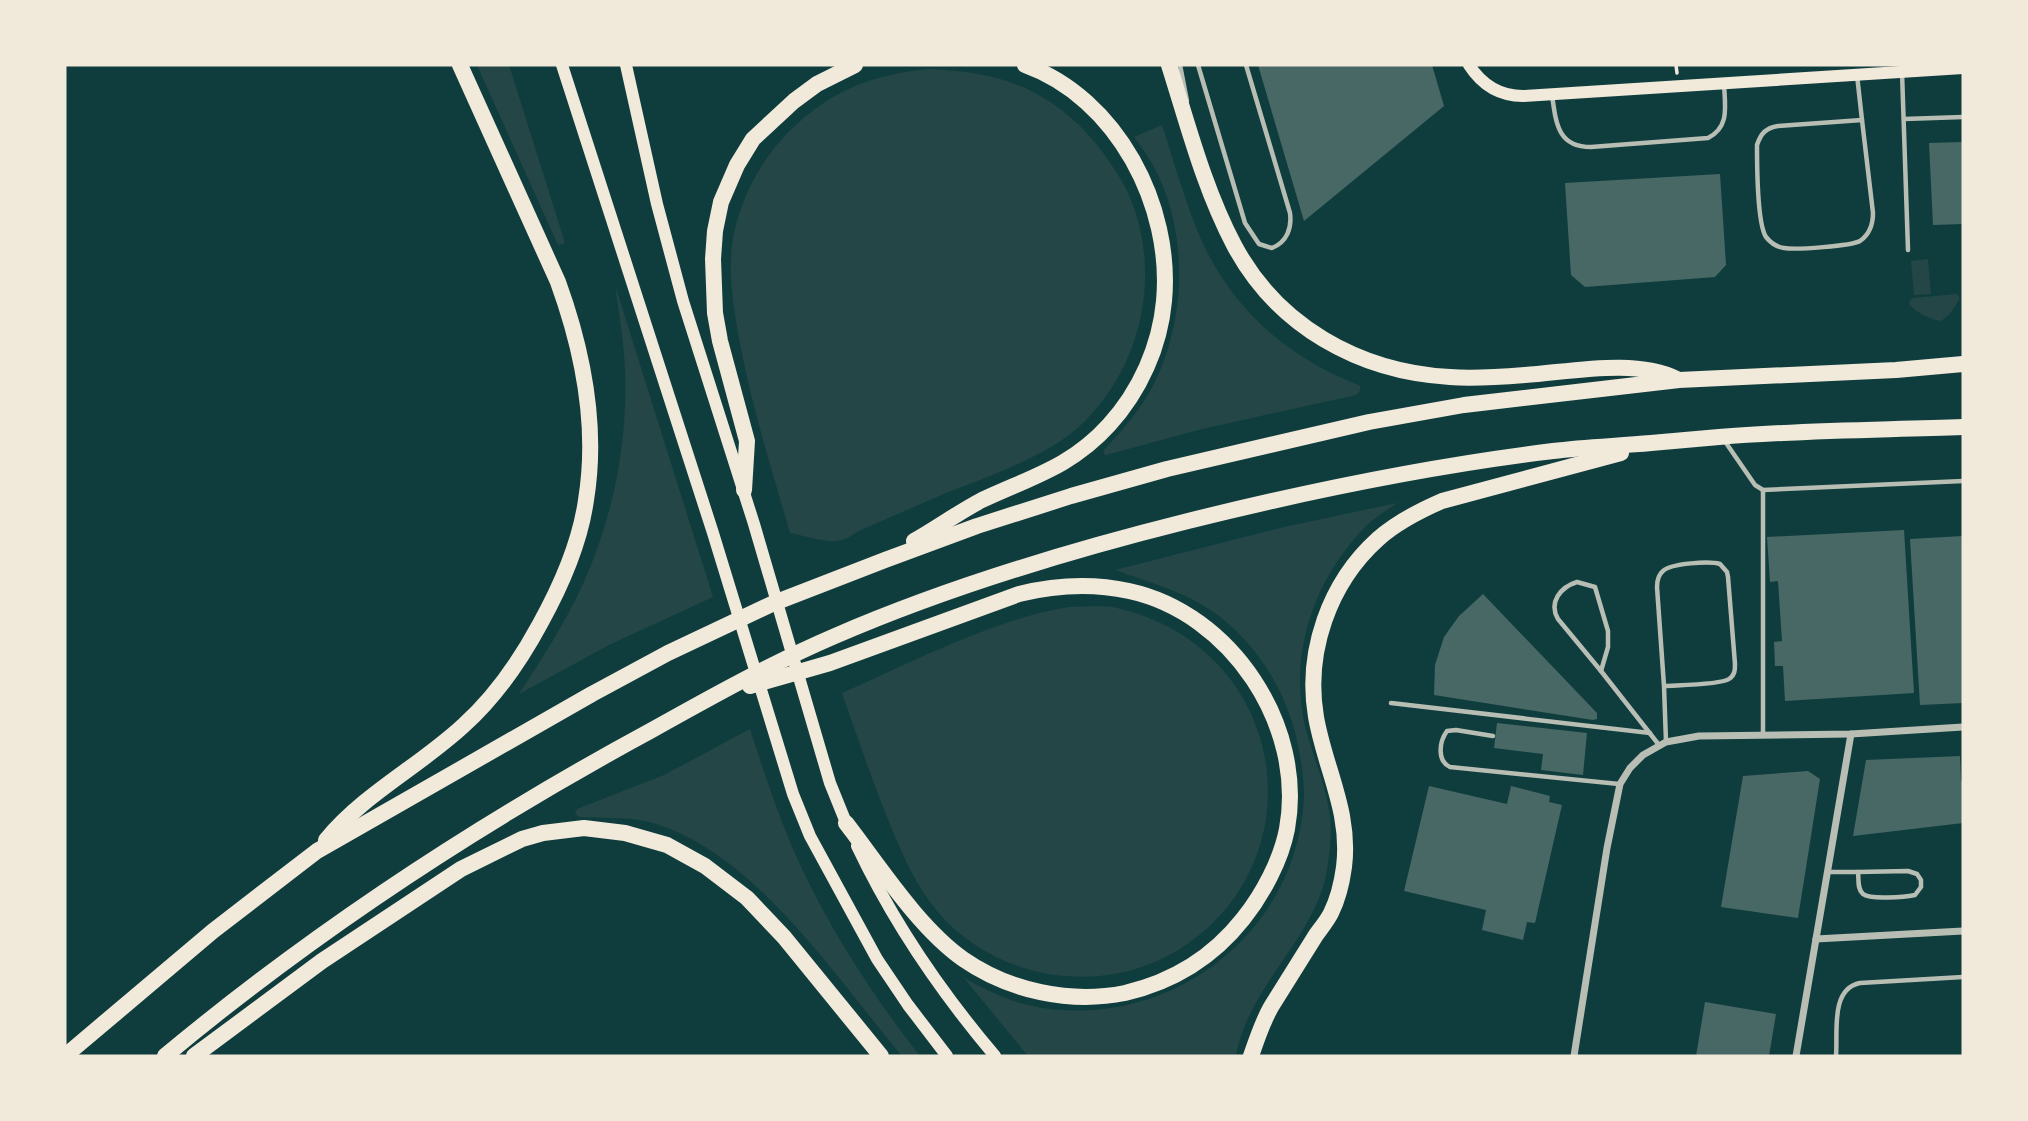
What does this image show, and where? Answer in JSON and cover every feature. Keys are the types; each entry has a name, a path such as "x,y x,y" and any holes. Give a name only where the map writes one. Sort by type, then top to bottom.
{"highway":[{"path":"317,851 367,800 428,756 466,723 500,686 529,645 553,600 572,554 586,502 589,470 588,406 584,374 569,312 549,261 460,65"},
{"path":"744,490 747,441 715,313 713,259 721,202 737,165 753,139 809,90 855,65"},
{"path":"884,560 973,505 1043,475 1089,444 1126,404 1152,355 1160,328 1164,287 1162,246 1156,218 1137,169 1124,146 1079,96 1025,65"},
{"path":"1169,65 1217,208 1234,246 1270,297 1296,321 1325,340 1385,366 1448,377 1480,378 1624,367 1650,369 1679,380"},
{"path":"65,1056 213,931 317,851 668,653 774,603 977,526 1167,469 1369,422 1465,405 1679,380 1896,370 1963,364"},
{"path":"164,1056 288,960 419,867 565,777 710,698 832,637 906,608 1045,560 1135,534 1283,497 1379,478 1555,451 1722,436 1963,427"},
{"path":"1251,1056 1259,1031 1270,1010 1331,914 1344,868 1344,821 1317,719 1314,670 1317,645 1333,598 1346,577 1378,539 1419,511 1442,501 1662,442"},
{"path":"710,698 831,663 1019,594 1066,586 1103,586 1131,591 1167,604 1208,629 1229,648 1262,693 1283,746 1288,774 1287,830 1266,883 1235,930 1214,950 1167,980 1116,995 1076,996 1036,991 986,973 964,959 924,923 846,823"},
{"path":"194,1056 322,961 461,869 522,839 543,833 584,828 625,833 667,845 705,866 747,898 784,937 881,1056"}],"main road":[{"path":"562,65 713,533 793,794 816,848 877,959 947,1056"},
{"path":"626,65 657,204 697,349 744,490 830,783 870,874 902,930 928,972 995,1056"},
{"path":"1469,65 1483,83 1513,96 1963,68"}],"street":[{"path":"1574,1056 1607,848 1620,784 1630,768 1643,755 1662,743 1699,736 1851,734 1963,727"},
{"path":"1796,1056 1851,734"},
{"path":"1816,939 1963,931"}],"lane":[{"path":"1180,65 1186,94 1185,115"},
{"path":"1198,65 1245,223 1259,244 1272,248 1281,244 1287,235 1291,224 1290,213 1246,65"},
{"path":"1902,72 1908,250"},
{"path":"1857,75 1873,213 1868,233 1850,245 1784,248 1770,242 1761,222 1757,145 1759,137 1771,127 1862,120"},
{"path":"1552,94 1555,118 1561,134 1574,145 1591,147 1708,138 1721,129 1724,122 1723,83"},
{"path":"1904,119 1963,117"},
{"path":"1722,436 1755,485 1763,490 1963,481"},
{"path":"1763,490 1763,736"},
{"path":"1662,743 1664,686 1657,587 1659,577 1661,572 1670,567 1720,564 1727,572 1728,578 1735,664 1733,674 1730,679 1719,682 1664,686"},
{"path":"1601,671 1608,639 1597,592 1591,584 1573,583 1556,598 1553,605 1555,615 1650,733 1662,743"},
{"path":"1391,703 1650,733"},
{"path":"1493,736 1455,730 1447,732 1443,738 1443,764 1450,767 1620,784"},
{"path":"1828,872 1911,871 1919,876 1921,887 1911,896 1870,897 1860,891 1858,872"},
{"path":"1836,1056 1839,1001 1849,987 1860,983 1963,977"}],"shaded area":[{"path":"477,65 509,65 565,243 558,245"},
{"path":"930,69 983,75 1033,92 1070,117 1101,150 1125,187 1140,229 1145,288 1133,346 1105,398 1085,421 1071,434 1036,456 840,540 827,541 790,533 755,409 738,333 731,269 737,223 750,186 760,169 783,138 811,112 842,92 874,79"},
{"path":"1162,125 1200,237 1227,285 1244,307 1284,344 1330,373 1360,386 1360,391 1356,395 1202,429 1106,455 1104,450 1145,400 1169,347 1175,318 1179,258 1175,228 1157,173 1134,137"},
{"path":"1928,259 1931,294 1914,295 1911,261"},
{"path":"615,285 713,597 609,645 519,694 553,640 583,584 603,533 610,506 621,452 625,397 624,349"},
{"path":"1957,294 1960,298 1950,314 1941,321 1924,315 1909,304 1913,298"},
{"path":"1397,503 1367,525 1348,546 1319,594 1310,620 1300,674 1301,702 1331,825 1326,876 1308,922 1253,1009 1242,1032 1236,1056 1028,1056 964,978 1027,1005 1078,1011 1128,1005 1174,989 1215,964 1251,931 1278,891 1297,845 1304,794 1300,757 1291,718 1265,666 1241,636 1212,611 1177,592 1115,570 1284,527"},
{"path":"1069,607 1111,607 1140,614 1176,631 1214,661 1243,698 1260,739 1268,783 1264,827 1251,870 1226,909 1190,942 1162,959 1115,974 1082,977 1047,974 1011,964 964,937 937,911 899,846 842,693 983,631"},
{"path":"750,729 782,821 817,899 858,968 920,1056 902,1056 788,918 720,857 684,835 645,821 580,817 575,814 577,809 664,775"}],"building":[{"path":"1258,65 1432,65 1444,106 1304,221"},
{"path":"1963,142 1963,224 1933,225 1929,143"},
{"path":"1720,174 1726,265 1715,277 1585,287 1571,275 1565,183"},
{"path":"1904,530 1914,693 1785,701 1783,666 1775,666 1774,642 1782,641 1778,581 1770,582 1767,537"},
{"path":"1963,536 1963,703 1920,705 1910,539"},
{"path":"1483,594 1597,713 1597,719 1434,695 1435,665 1444,637 1459,616"},
{"path":"1497,723 1587,733 1583,775 1541,770 1543,754 1494,748"},
{"path":"1960,756 1963,823 1853,836 1866,760"},
{"path":"1808,771 1820,779 1798,918 1721,907 1743,776"},
{"path":"1429,786 1507,804 1511,786 1550,796 1549,802 1562,805 1535,923 1527,922 1523,940 1482,930 1486,910 1404,891"},
{"path":"1705,1002 1776,1014 1769,1056 1696,1056"}]}
